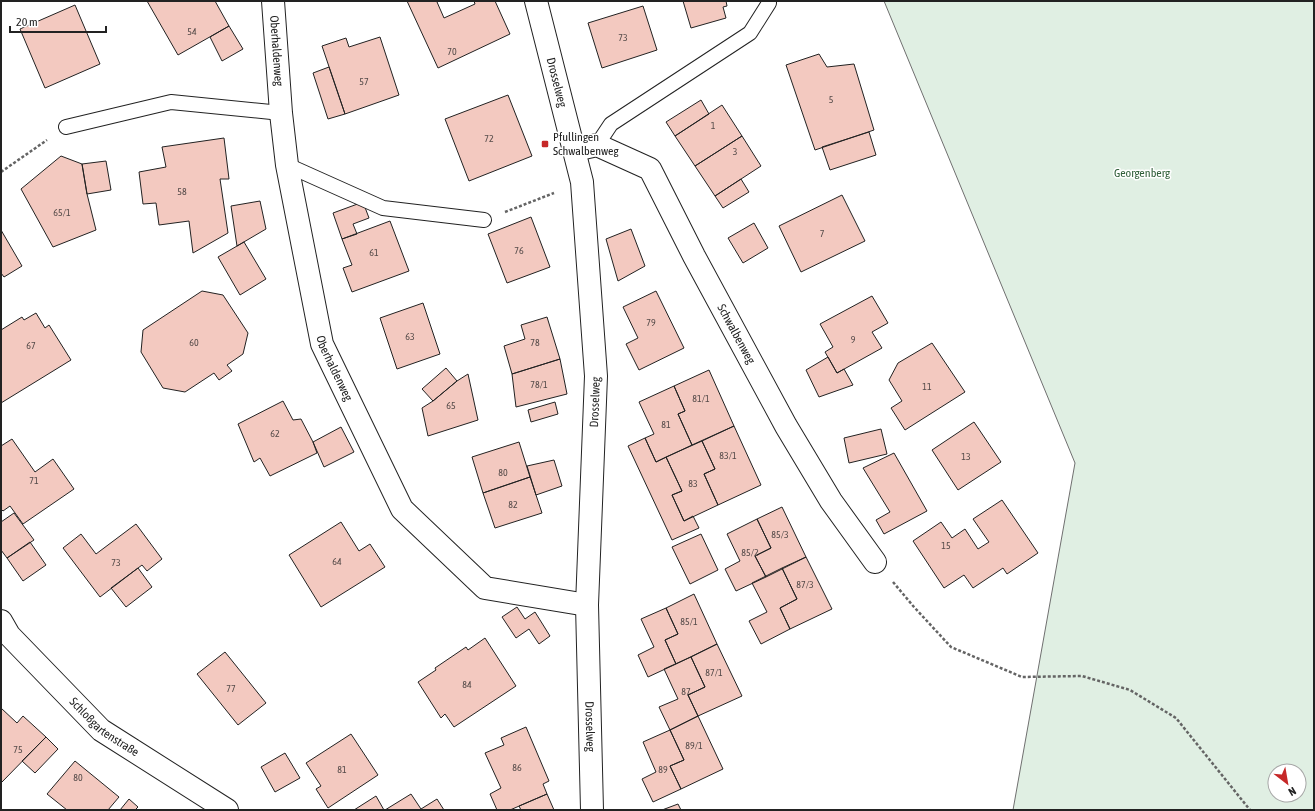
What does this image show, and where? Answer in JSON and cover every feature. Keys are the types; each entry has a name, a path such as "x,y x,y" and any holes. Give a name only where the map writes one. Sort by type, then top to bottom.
{"street":[{"name":"Oberhaldenweg","path":"273,1 281,113 288,165 322,344 402,509 485,588 587,605"},
{"name":"Drosselweg","path":"536,1 582,182 596,376 587,605 592,810"},
{"path":"575,150 596,145"},
{"name":"Schwalbenweg","path":"596,145 650,169 694,256 786,426 831,501 876,562"},
{"name":"Schloßgartenstraße","path":"1,621 9,635 101,730 227,810"}],"lane":[{"path":"596,145 611,124 750,33 769,3"},
{"path":"66,127 171,102 281,113"},
{"path":"288,165 383,208 484,220"}],"path":[{"path":"1,172 66,127"},
{"path":"484,220 559,191"},
{"path":"876,562 914,607 951,647 1022,677 1082,676 1130,690 1176,718 1250,810"}],"green space":[{"name":"Georgenberg","path":"884,1 1314,1 1314,810 1013,810 1075,463"}],"building":[{"path":"147,1 215,1 229,26 178,55"},
{"path":"407,1 439,1 437,2 444,18 475,4 474,1 495,1 510,34 438,68"},
{"path":"683,1 726,1 727,6 723,7 726,18 691,28"},
{"path":"75,5 100,64 45,88 20,29"},
{"path":"643,6 657,50 602,68 588,23"},
{"path":"229,26 243,49 222,61 210,37"},
{"path":"380,37 399,95 345,114 322,46 346,38 349,47"},
{"path":"819,54 827,67 854,64 874,130 815,150 786,65"},
{"path":"329,67 345,114 328,119 313,73"},
{"path":"508,95 532,156 469,181 445,119"},
{"path":"701,100 709,114 675,136 666,122"},
{"path":"722,105 742,136 695,166 675,136"},
{"path":"869,132 876,155 830,170 822,147"},
{"path":"742,136 761,166 715,196 695,166"},
{"path":"224,138 229,179 220,179 228,233 193,253 189,221 159,225 156,203 143,204 139,172 166,167 162,147"},
{"path":"61,156 82,164 87,194 96,230 53,247 21,189"},
{"path":"106,161 111,190 87,194 82,164"},
{"path":"741,179 749,192 723,208 715,196"},
{"path":"842,195 865,241 801,272 779,226"},
{"path":"260,201 266,229 237,246 231,206"},
{"path":"363,202 369,218 353,224 357,234 342,239 333,213"},
{"path":"531,217 550,267 507,283 488,234"},
{"path":"390,221 409,271 352,292 343,268 352,265 342,239"},
{"path":"754,223 768,248 743,263 728,238"},
{"path":"631,229 645,266 618,281 606,239"},
{"path":"1,230 22,266 4,277 1,273"},
{"path":"244,242 266,279 240,295 218,257"},
{"path":"202,291 223,295 248,333 243,354 227,365 232,371 219,380 214,373 185,392 163,388 141,352 143,330"},
{"path":"656,291 684,348 639,370 626,344 638,338 623,307"},
{"path":"872,296 888,323 872,332 882,348 837,373 825,352 833,347 820,324"},
{"path":"423,303 440,354 397,369 380,318"},
{"path":"36,313 45,328 49,325 71,360 1,403 1,330 22,317 24,320"},
{"path":"547,317 560,359 512,374 504,346 525,339 521,325"},
{"path":"932,343 965,392 905,430 891,408 902,401 889,380 898,363"},
{"path":"828,357 837,373 844,369 853,385 819,397 806,370"},
{"path":"560,359 567,394 516,407 512,374"},
{"path":"446,368 457,381 433,401 422,389"},
{"path":"709,370 734,426 692,445 678,414 685,411 674,386"},
{"path":"468,374 478,420 428,436 422,408"},
{"path":"674,386 685,411 678,414 692,445 656,462 645,438 654,434 639,402"},
{"path":"283,401 293,420 301,419 317,453 270,476 260,458 254,462 238,424"},
{"path":"555,402 558,414 531,422 528,410"},
{"path":"974,422 1001,462 958,490 932,450"},
{"path":"734,426 761,485 718,505 704,474 715,469 702,441"},
{"path":"341,427 354,452 324,467 313,442"},
{"path":"881,429 887,454 849,463 844,438"},
{"path":"645,438 656,462 666,457 682,491 672,495 684,521 693,516 699,528 672,540 628,446"},
{"path":"12,439 35,472 53,459 74,489 23,524 10,506 3,511 1,509 1,446"},
{"path":"702,441 715,469 704,474 718,505 684,521 672,495 682,491 666,457"},
{"path":"519,442 530,477 483,493 472,457"},
{"path":"894,453 927,511 884,534 876,520 890,512 863,468"},
{"path":"554,460 562,486 536,495 527,466"},
{"path":"530,477 542,513 495,528 483,493"},
{"path":"1002,500 1038,553 1007,574 1003,568 973,588 964,575 944,588 913,541 941,522 952,538 965,529 978,549 989,542 973,519"},
{"path":"782,507 806,557 766,577 755,556 771,548 757,519"},
{"path":"14,513 34,540 7,558 1,550 1,522"},
{"path":"757,519 771,548 755,556 766,577 736,591 725,569 740,561 727,534"},
{"path":"341,522 359,551 370,544 385,567 321,607 289,555"},
{"path":"136,524 162,559 147,571 142,565 100,597 63,548 81,534 96,554"},
{"path":"701,534 718,570 690,584 672,547"},
{"path":"30,542 46,565 23,581 7,558"},
{"path":"806,557 832,609 790,629 780,608 797,599 782,568"},
{"path":"138,568 152,587 126,607 111,588"},
{"path":"782,568 797,599 780,608 790,629 761,644 749,621 767,612 752,583"},
{"path":"694,594 717,644 676,664 665,640 678,634 666,608"},
{"path":"517,607 525,619 535,612 550,636 539,644 529,629 516,638 502,617"},
{"path":"666,608 678,634 665,640 676,664 648,677 638,655 654,647 641,619"},
{"path":"485,638 516,686 454,727 445,714 441,718 418,682 436,670 435,668 466,647 468,650"},
{"path":"717,644 742,696 698,716 688,695 705,687 691,657"},
{"path":"225,652 266,703 238,725 197,674"},
{"path":"691,657 705,687 688,695 698,716 670,730 659,707 678,699 664,669"},
{"path":"1,708 17,723 23,716 46,737 2,782 1,780"},
{"path":"698,716 723,769 681,789 670,766 684,760 670,730"},
{"path":"526,727 549,781 543,784 547,794 510,810 497,810 490,794 501,788 485,753 504,745 501,738"},
{"path":"670,730 684,760 670,766 681,789 653,802 642,779 656,772 643,742"},
{"path":"351,734 378,775 328,808 316,789 321,786 306,763"},
{"path":"46,737 58,749 35,773 22,761"},
{"path":"285,753 300,778 275,792 261,767"},
{"path":"75,761 119,797 108,810 67,810 47,794"},
{"path":"411,794 421,809 437,799 444,810 385,810"},
{"path":"547,794 554,810 521,810 519,806"},
{"path":"376,796 384,810 354,810"},
{"path":"129,799 138,807 135,810 120,810"},
{"path":"678,804 681,810 662,810"}],"place":[{"name":"Pfullingen Schwalbenweg","path":"545,144"}]}
